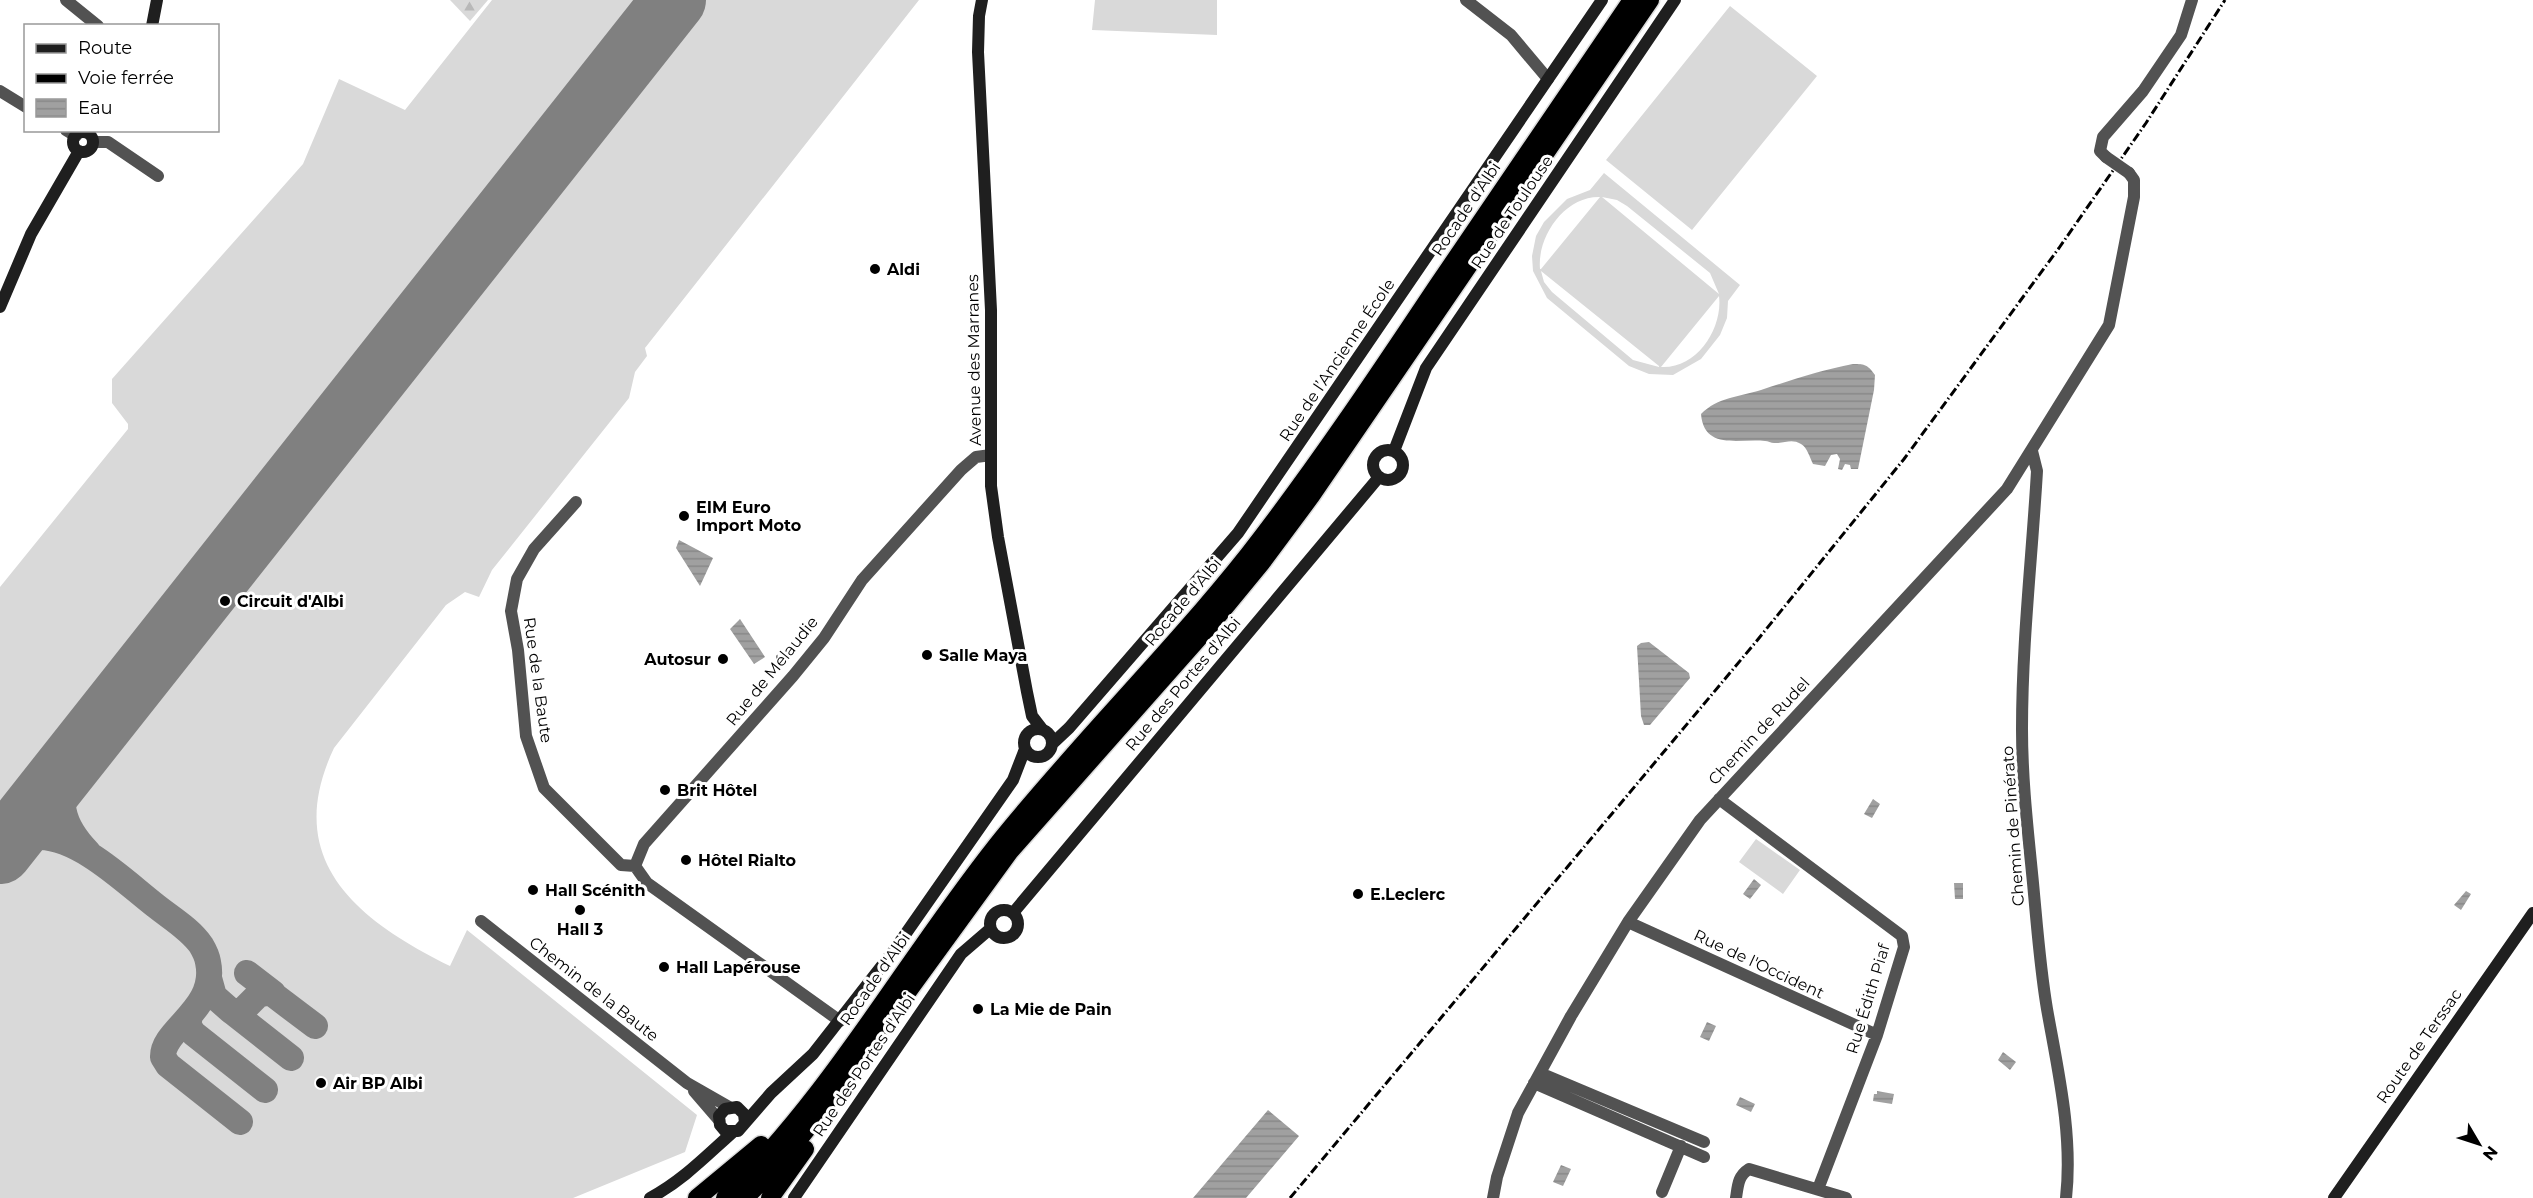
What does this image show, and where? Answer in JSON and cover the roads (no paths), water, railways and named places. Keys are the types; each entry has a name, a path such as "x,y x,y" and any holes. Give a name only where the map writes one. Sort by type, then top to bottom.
{"highway":[{"name":"Rocade d'Albi","path":"725,1198 775,1145 862,1032 970,880 1020,817 1198,616 1297,490 1632,0"},
{"name":"Rocade d'Albi","path":"745,1198 783,1159 815,1119 1010,851 1211,624 1276,543 1365,419 1650,0"},
{"path":"770,1198 1010,851"},
{"path":"697,1198 752,1155 782,1125 862,1032"}],"street":[{"path":"66,0 96,24"},
{"path":"152,24 157,0"},
{"name":"Avenue des Marranes","path":"982,0 978,52 991,310 991,486 998,537 1032,716 1029,732"},
{"path":"1466,0 1511,35 1548,79"},
{"name":"Rue de l’Ancienne École","path":"1053,743 1069,728 1075,718 1207,571 1238,533 1602,0"},
{"name":"Rue de Toulouse","path":"1394,451 1426,368 1675,0"},
{"name":"Chemin de Rudel","path":"1493,1198 1497,1177 1518,1113 1628,922 1700,820 2007,489 2109,325 2134,197 2134,180 2129,173 2106,158 2099,147 2103,137 2143,91 2181,35 2192,0"},
{"path":"0,91 24,105"},
{"path":"79,151 71,133 81,133 108,142 158,176"},
{"path":"79,151 88,150 92,136"},
{"path":"0,307 31,234 79,151"},
{"path":"1394,451 1402,460 1401,473 1391,480 1379,477 1374,469 1375,459 1382,452 1394,451"},
{"name":"Chemin de Pinérato","path":"2032,451 2037,471 2027,604 2022,730 2034,900 2047,1007 2066,1123 2068,1180 2066,1198"},
{"name":"Rue de Mélaudie","path":"635,866 644,844 824,638 861,580 961,470 976,457 991,456"},
{"name":"Rue des Portes d'Albi","path":"1013,913 1379,477"},
{"name":"Rue de la Baute","path":"576,502 534,549 517,579 511,610 518,650 526,736 544,789 621,865 635,866 647,883 840,1021"},
{"name":"Avenue des Marranes","path":"1032,716 1044,730"},
{"path":"1042,756 1032,756 1026,749 1024,740 1029,732 1044,730 1075,718"},
{"path":"650,1198 669,1188 733,1132 742,1128 771,1093 794,1074 840,1021 895,950 1013,780 1033,761 1050,751 1053,743 1044,730"},
{"path":"1013,780 1026,749"},
{"name":"Rue Édith Piaf","path":"1719,799 1902,936 1904,947 1877,1035 1818,1189"},
{"path":"1004,910 1013,913 1018,925 1012,936 999,938 990,929 990,919 995,912 1004,910"},
{"name":"Route de Terssac","path":"2334,1198 2533,914"},
{"name":"Chemin de la Baute","path":"482,921 687,1083 733,1107"},
{"name":"Rue de l'Occident","path":"1628,922 1877,1035"},
{"name":"Rue des Portes d'Albi","path":"794,1198 961,954 990,929"},
{"path":"1537,1078 1704,1142"},
{"path":"1537,1078 1704,1156"},
{"name":"Chemin de la Baute","path":"687,1083 720,1123"},
{"path":"693,1169 715,1137 722,1112 771,1093"},
{"path":"733,1107 744,1114 744,1123"},
{"path":"720,1123 725,1131 733,1132"},
{"path":"1662,1192 1681,1146"},
{"path":"1736,1198 1738,1180 1742,1173 1749,1169 1846,1198"}],"water":[{"path":"1853,364 1866,366 1875,375 1858,469 1851,469 1850,465 1845,464 1842,470 1838,469 1840,459 1837,454 1831,455 1825,466 1813,464 1805,448 1797,442 1725,440 1716,438 1704,426 1701,414 1714,404 1818,372"},
{"path":"679,540 713,558 700,586 676,548"},
{"path":"740,619 765,657 754,664 730,629"},
{"path":"1649,642 1689,673 1690,678 1650,725 1644,725 1641,716 1637,646"},
{"path":"1873,799 1880,804 1872,818 1864,814"},
{"path":"1754,879 1761,885 1750,899 1743,894"},
{"path":"1954,883 1963,883 1963,899 1955,899"},
{"path":"2466,891 2471,894 2461,910 2454,905"},
{"path":"1707,1022 1716,1026 1709,1041 1700,1037"},
{"path":"2003,1052 2016,1062 2010,1070 1998,1060"},
{"path":"1877,1091 1894,1094 1892,1104 1873,1101"},
{"path":"1740,1097 1755,1104 1751,1112 1736,1105"},
{"path":"1268,1110 1299,1136 1246,1198 1193,1198"},
{"path":"1561,1165 1571,1169 1563,1186 1553,1182"}],"railway":[{"path":"1290,1198 1755,643 1904,459 2059,248 2146,123 2225,0"}],"place":[{"name":"Aldi","path":"875,269"},
{"name":"EIM Euro Import Moto","path":"684,516"},
{"name":"Circuit d'Albi","path":"225,601"},
{"name":"Salle Maya","path":"927,655"},
{"name":"Autosur","path":"723,659"},
{"name":"Brit Hôtel","path":"665,790"},
{"name":"Hôtel Rialto","path":"686,860"},
{"name":"Hall Scénith","path":"533,890"},
{"name":"E.Leclerc","path":"1358,894"},
{"name":"Hall 3","path":"580,910"},
{"name":"Hall Lapérouse","path":"664,967"},
{"name":"La Mie de Pain","path":"978,1009"},
{"name":"Air BP Albi","path":"321,1083"}]}
